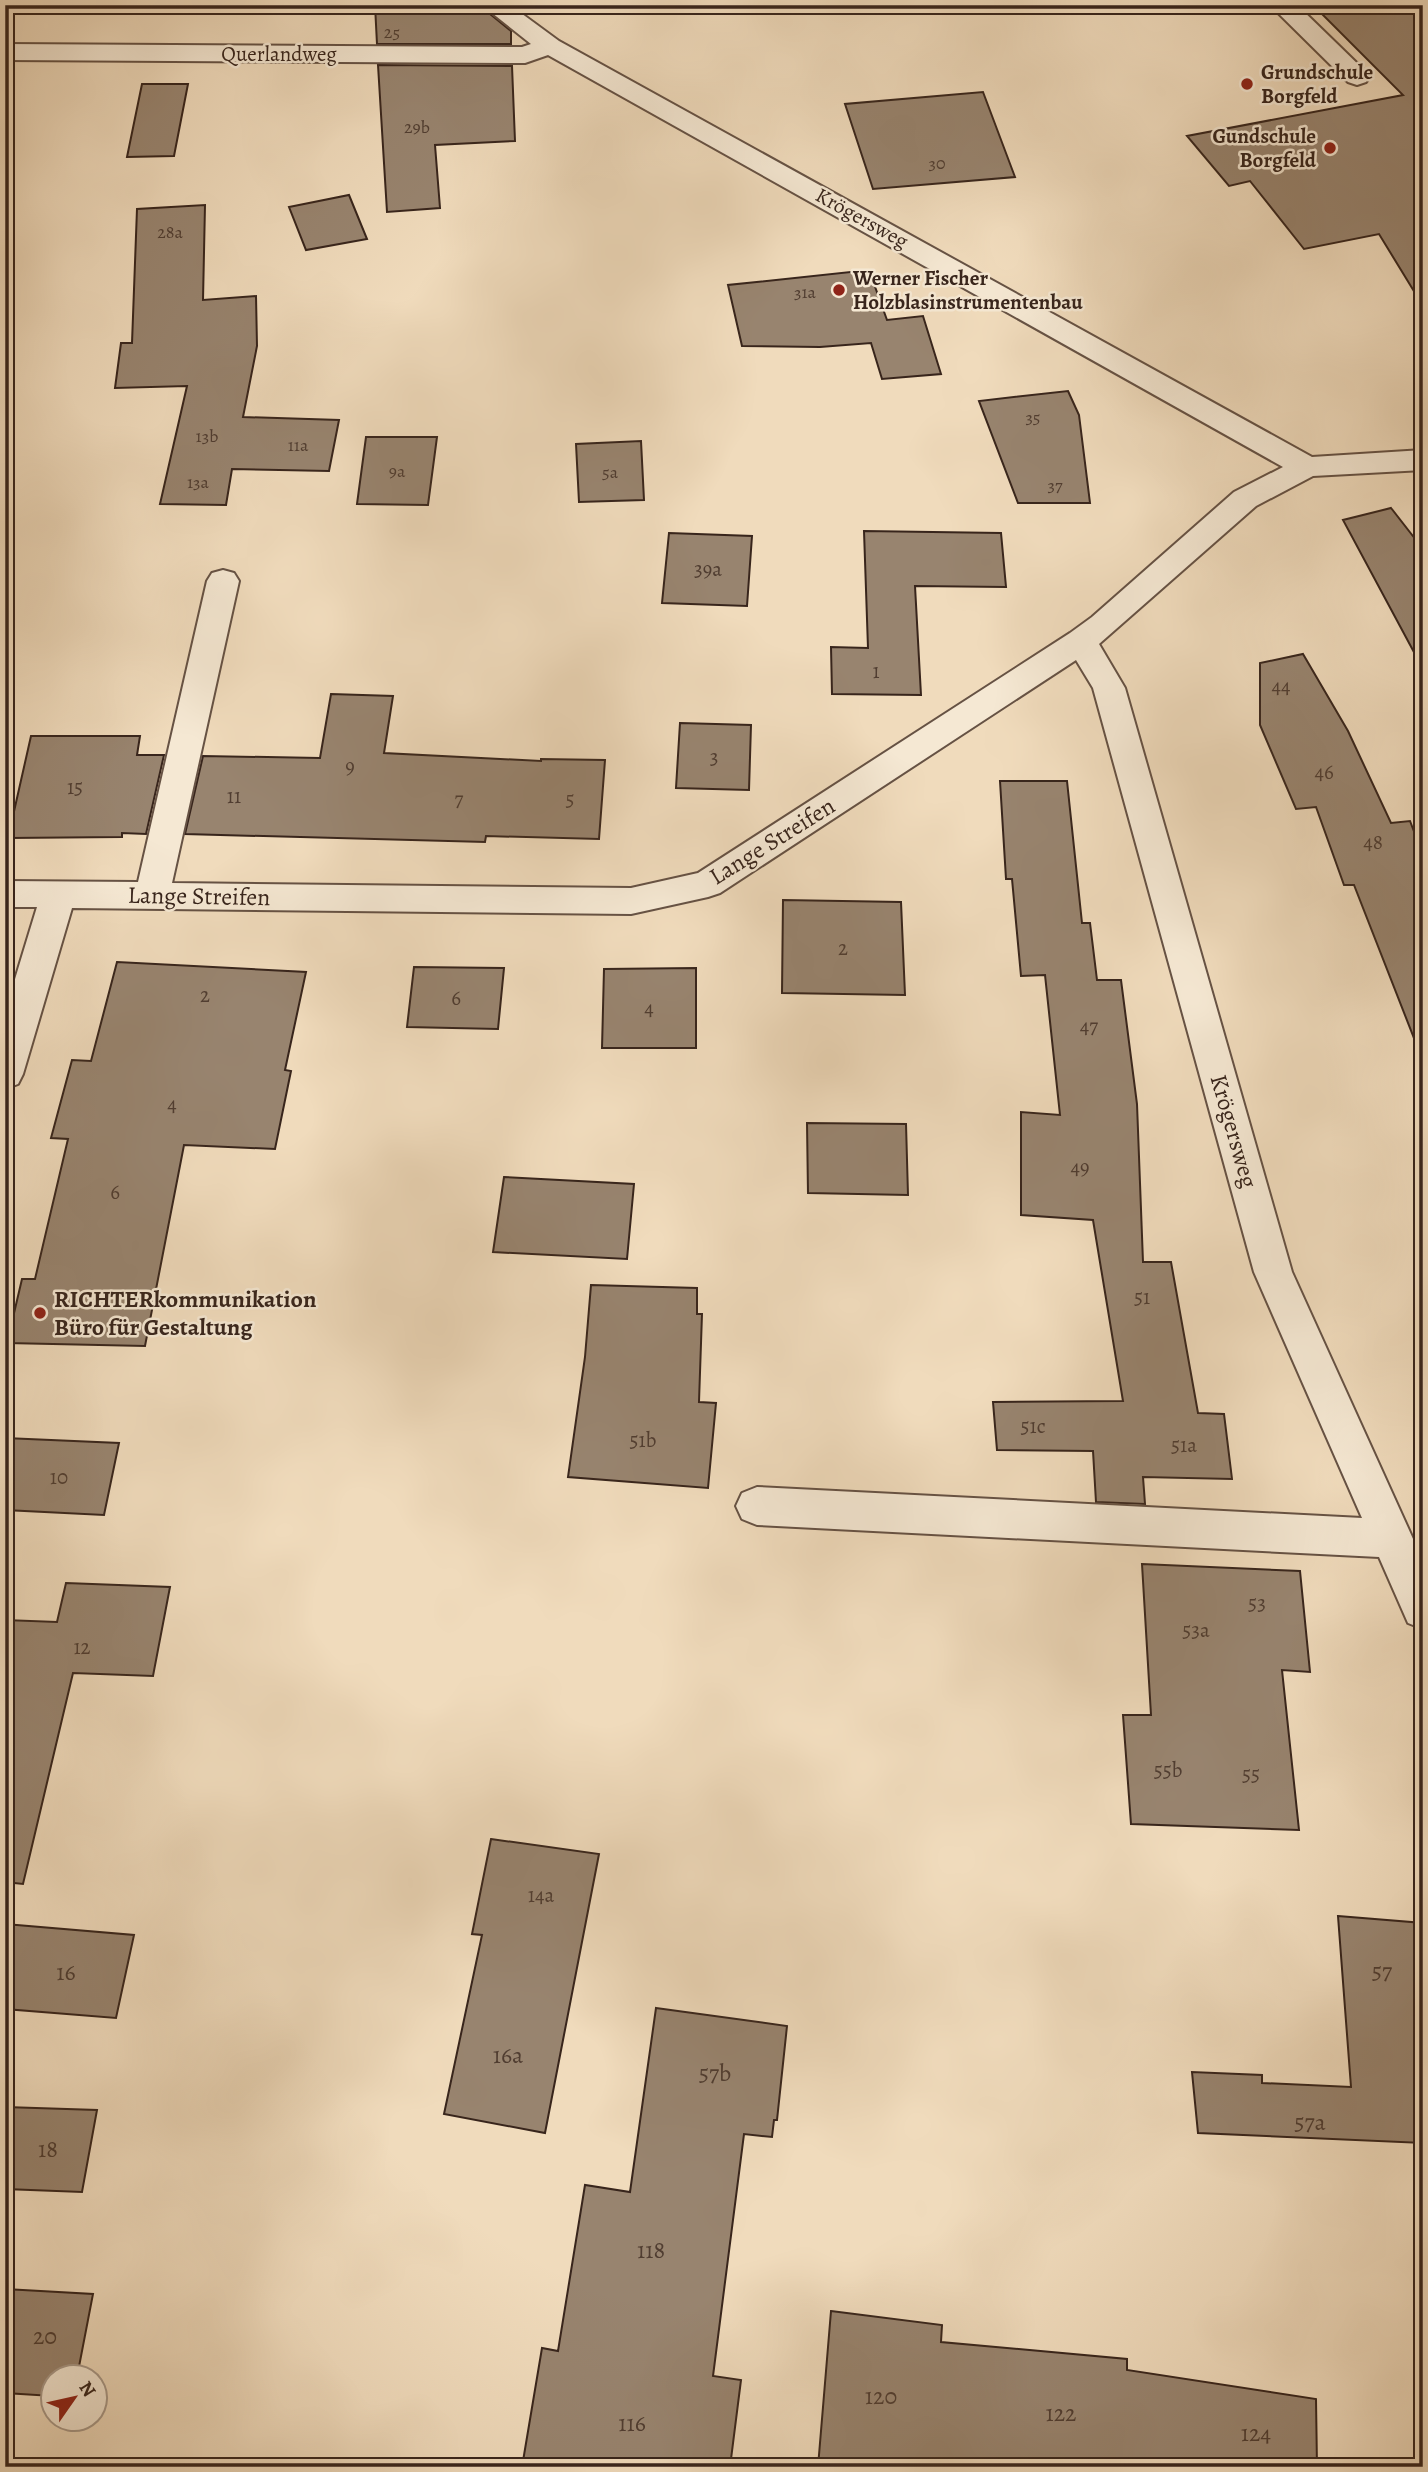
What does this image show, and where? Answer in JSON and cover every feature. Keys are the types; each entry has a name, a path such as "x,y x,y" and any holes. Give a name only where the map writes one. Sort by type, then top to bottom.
{"street":[{"name":"Krögersweg","path":"494,5 550,46 1307,467"},
{"path":"1282,5 1357,77"},
{"name":"Querlandweg","path":"5,52 525,55 550,46"},
{"path":"1307,467 1423,460"},
{"name":"Lange Streifen","path":"5,894 631,901 708,884 1081,641 1103,625 1245,499 1307,467"},
{"path":"152,896 223,580"},
{"name":"Krögersweg","path":"1081,641 1109,688 1273,1272 1423,1609"},
{"path":"5,1074 58,895"},
{"path":"757,1506 1392,1539"}],"building":[{"path":"375,5 479,5 511,31 511,44 377,44"},
{"path":"1313,5 1423,5 1423,306 1379,234 1304,249 1250,181 1229,186 1187,136 1403,95"},
{"path":"378,65 512,66 515,141 435,145 440,208 387,212"},
{"path":"142,84 188,84 174,156 127,157"},
{"path":"983,92 1015,177 873,189 845,104"},
{"path":"349,195 367,239 306,250 289,207"},
{"path":"205,205 203,300 256,296 257,346 243,417 339,420 329,471 232,469 226,505 160,504 187,386 115,388 121,343 132,343 137,209"},
{"path":"869,270 887,320 923,316 941,374 882,379 871,343 820,347 742,346 728,285"},
{"path":"1068,391 1079,415 1090,503 1018,503 979,401"},
{"path":"366,437 437,437 428,505 357,504"},
{"path":"641,441 644,500 579,502 576,444"},
{"path":"1391,508 1423,549 1423,669 1343,520"},
{"path":"864,531 1001,533 1006,587 915,586 921,695 832,694 831,647 868,648"},
{"path":"669,533 752,536 747,606 662,603"},
{"path":"1303,654 1348,731 1391,823 1410,821 1423,855 1423,1051 1419,1051 1354,885 1344,885 1316,807 1296,809 1260,725 1260,663"},
{"path":"331,694 393,696 384,753 541,761 605,760 599,839 486,836 485,842 185,834 203,756 320,758"},
{"path":"680,723 751,725 749,790 676,788"},
{"path":"31,736 140,736 137,755 164,755 146,834 122,833 122,837 8,838"},
{"path":"1000,781 1067,781 1082,923 1090,923 1097,980 1121,980 1137,1104 1143,1262 1171,1262 1198,1413 1224,1414 1232,1479 1143,1477 1145,1504 1096,1502 1093,1451 997,1450 993,1402 1123,1401 1093,1220 1021,1215 1021,1112 1060,1115 1045,975 1021,976 1012,879 1006,879"},
{"path":"783,900 901,902 905,995 782,993"},
{"path":"117,962 306,972 285,1070 291,1071 275,1149 184,1145 145,1346 7,1343 22,1279 35,1279 68,1139 51,1138 72,1060 91,1061"},
{"path":"414,967 504,968 498,1029 407,1027"},
{"path":"696,968 696,1048 602,1048 604,969"},
{"path":"807,1123 906,1124 908,1195 808,1193"},
{"path":"504,1177 634,1184 627,1259 493,1252"},
{"path":"591,1285 697,1288 697,1314 702,1314 699,1402 716,1403 708,1488 568,1477 585,1357"},
{"path":"5,1438 119,1443 104,1515 5,1510"},
{"path":"1142,1564 1300,1571 1310,1672 1282,1670 1299,1830 1131,1824 1123,1715 1151,1715"},
{"path":"66,1583 170,1587 153,1676 73,1673 23,1884 5,1882 5,1620 57,1622"},
{"path":"491,1839 599,1854 545,2133 444,2114 482,1935 472,1934"},
{"path":"1338,1916 1423,1923 1423,2143 1198,2133 1192,2072 1262,2075 1262,2083 1351,2087"},
{"path":"5,1924 134,1935 116,2018 5,2009"},
{"path":"656,2008 787,2026 777,2120 774,2120 772,2137 744,2134 713,2376 741,2380 730,2467 522,2467 542,2348 558,2351 585,2185 630,2192"},
{"path":"5,2107 97,2110 82,2192 5,2189"},
{"path":"5,2289 93,2294 80,2364 38,2364 38,2395 5,2393"},
{"path":"831,2311 942,2325 941,2342 1127,2359 1127,2370 1316,2399 1317,2467 818,2467"}],"place":[{"name":"Grundschule Borgfeld","path":"1247,84"},
{"name":"Gundschule Borgfeld","path":"1330,148"},
{"name":"Werner Fischer Holzblasinstrumentenbau","path":"839,290"},
{"name":"RICHTERkommunikation Büro für Gestaltung","path":"40,1313"}]}
